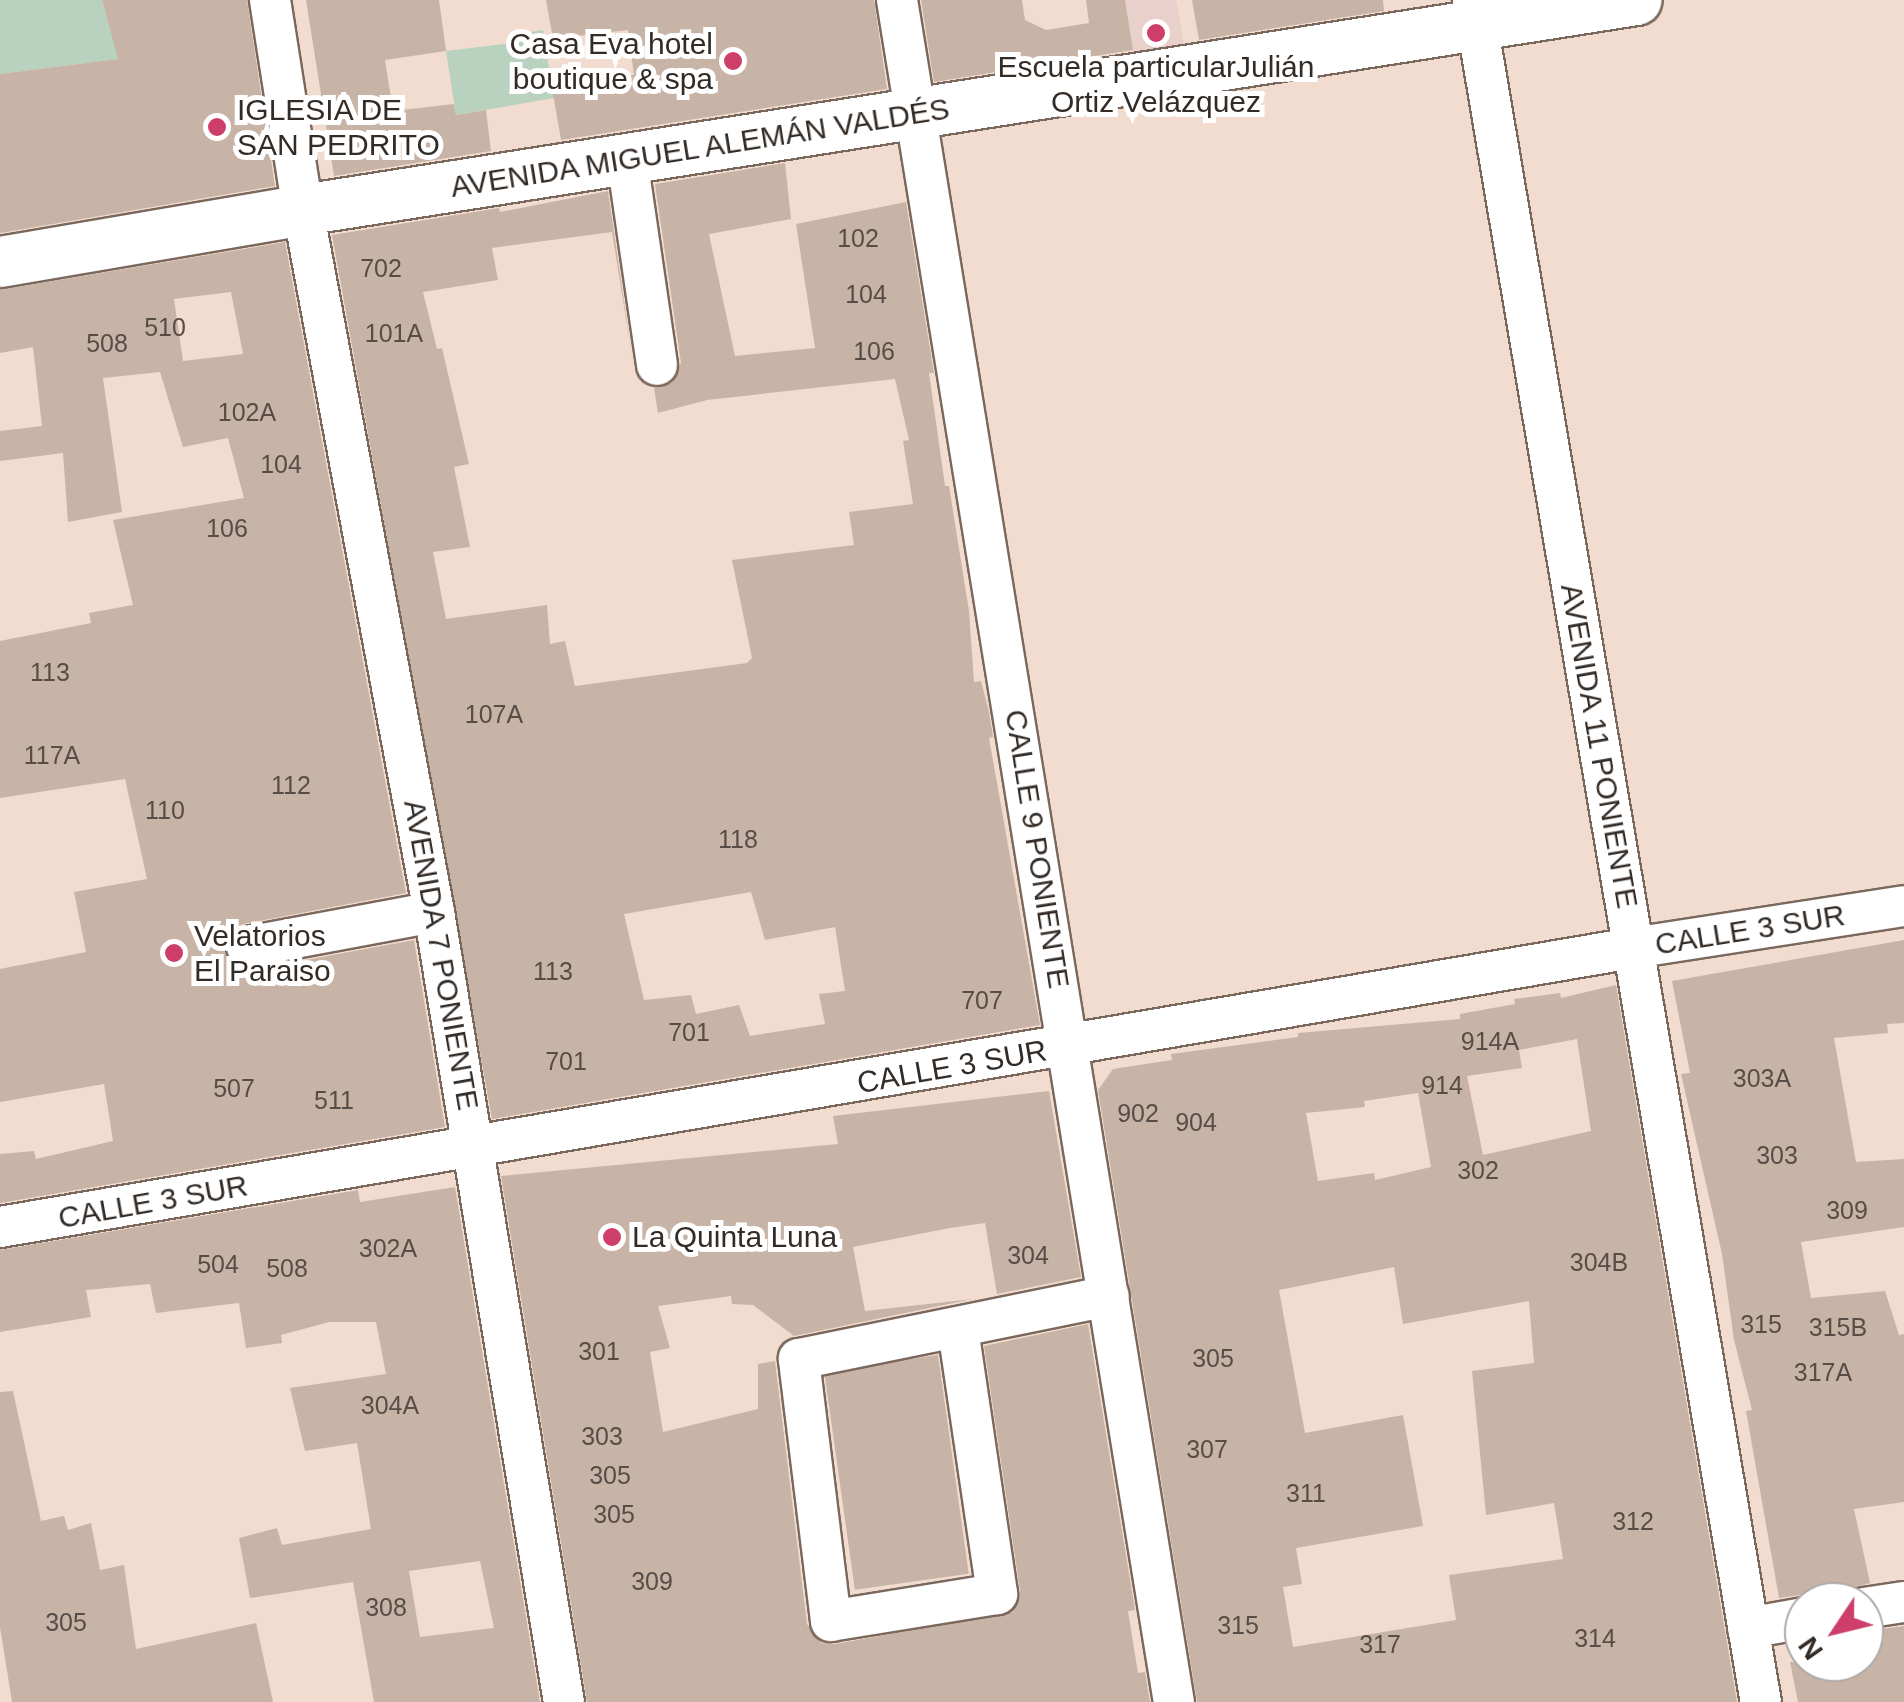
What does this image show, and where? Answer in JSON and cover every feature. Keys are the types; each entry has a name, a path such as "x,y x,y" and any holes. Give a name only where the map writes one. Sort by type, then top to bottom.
{"main road":[{"name":"AVENIDA MIGUEL ALEMÁN VALDÉS","path":"0,262 303,210 916,116 1475,13 1637,0"}],"street":[{"name":"AVENIDA 7 PONIENTE","path":"270,0 303,210 475,1148 564,1702"},
{"name":"CALLE 9 PONIENTE","path":"897,0 1174,1702"},
{"name":"AVENIDA 11 PONIENTE","path":"1475,13 1761,1702"},
{"path":"628,159 657,365"},
{"name":"CALLE 3 SUR","path":"0,1228 1634,948 1904,906"},
{"path":"246,946 434,912"},
{"path":"958,1329 997,1594 831,1622 798,1359 1110,1296"},
{"path":"1748,1628 1784,1622"}],"shaded area":[{"name":"Escuela particularJulián Ortiz Velázquez","path":"1125,0 1176,0 1185,48 1134,55"}],"green space":[{"path":"0,0 102,0 112,36 151,55 0,74"},
{"path":"543,30 554,98 456,115 446,51 521,42 520,34"}],"building":[{"path":"102,0 247,0 275,186 0,233 0,74 118,59"},
{"path":"306,0 439,0 446,51 385,60 393,111 454,104 456,115 486,110 491,151 334,176"},
{"path":"546,0 874,0 887,89 561,140 552,88 634,75 628,30 553,39"},
{"path":"921,0 1022,0 1025,20 1046,30 1089,23 1086,0 1125,0 1133,50 934,82"},
{"path":"1192,0 1383,0 1384,11 1199,40"},
{"path":"785,163 791,219 709,234 735,356 815,348 796,224 906,202 934,373 929,373 945,486 949,486 969,611 974,682 981,681 989,712 993,737 989,738 1040,1025 492,1119 332,235 499,208 500,212 608,191 632,356 612,232 492,248 498,280 423,292 437,349 442,348 469,464 454,467 470,547 433,552 446,619 547,605 550,644 565,641 575,686 747,663 752,658 732,560 854,545 849,512 913,504 903,441 909,440 895,379 707,400 658,413 654,388 672,383 681,363 655,184","holes":["751,892 765,940 835,927 845,991 819,994 825,1024 750,1036 739,1005 696,1014 691,995 644,1000 624,914"]},
{"path":"285,242 406,893 243,924 231,930 224,950 230,963 251,970 414,940 445,1127 0,1203 0,1154 34,1151 36,1159 113,1141 104,1084 0,1102 0,969 86,952 74,892 147,879 125,779 0,798 0,641 91,623 89,613 133,605 113,520 244,498 228,438 183,447 160,372 103,378 122,512 68,522 63,453 0,461 0,431 42,426 33,347 0,353 0,290","holes":["231,292 243,354 183,361 174,299"]},
{"path":"1904,940 1904,1023 1887,1024 1888,1033 1834,1038 1856,1162 1904,1159 1904,1227 1801,1242 1811,1298 1885,1291 1899,1335 1904,1334 1904,1502 1854,1509 1870,1582 1784,1582 1784,1597 1779,1598 1746,1411 1752,1410 1734,1340 1722,1254 1681,1074 1690,1073 1672,981"},
{"path":"1616,985 1737,1702 1197,1702 1098,1090 1113,1069 1172,1060 1171,1054 1298,1037 1298,1033 1460,1019 1460,1014 1515,1004 1514,999 1560,993 1561,998","holes":["1577,1039 1591,1131 1483,1155 1467,1076 1522,1068 1519,1050","1418,1093 1431,1167 1375,1180 1374,1173 1318,1181 1306,1113 1365,1107 1364,1101","1394,1267 1403,1324 1529,1301 1534,1363 1472,1371 1486,1515 1554,1503 1563,1559 1449,1575 1456,1620 1293,1647 1283,1587 1302,1584 1296,1548 1423,1526 1403,1415 1305,1433 1279,1290"]},
{"path":"1049,1091 1081,1277 997,1294 985,1223 853,1247 865,1311 973,1299 794,1336 753,1305 732,1304 731,1296 658,1306 670,1348 650,1352 663,1432 758,1409 758,1364 775,1361 807,1624 821,1643 835,1644 1013,1612 1020,1591 984,1346 1088,1324 1135,1610 1128,1611 1138,1673 1145,1672 1150,1702 587,1702 501,1176 838,1144 833,1116"},
{"path":"455,1187 540,1702 374,1702 353,1582 250,1598 239,1538 277,1528 282,1545 371,1529 357,1443 305,1451 290,1388 386,1374 376,1322 329,1322 281,1335 282,1343 246,1348 239,1303 156,1313 150,1284 86,1290 91,1317 0,1332 0,1250 358,1190 360,1202","holes":["480,1561 494,1628 420,1637 409,1571"]},
{"path":"938,1355 969,1574 855,1590 824,1371"},
{"path":"13,1391 41,1521 64,1516 68,1530 91,1523 100,1570 124,1565 136,1649 256,1623 273,1702 12,1702 0,1627 0,1392"},
{"path":"1904,1626 1904,1702 1798,1702 1794,1682 1884,1682 1884,1628"}],"place":[{"name":"Escuela particularJulián Ortiz Velázquez","path":"1156,33"},
{"name":"Casa Eva hotel boutique & spa","path":"733,61"},
{"name":"IGLESIA DE SAN PEDRITO","path":"217,127"},
{"name":"Velatorios El Paraiso","path":"174,953"},
{"name":"La Quinta Luna","path":"612,1237"}]}
